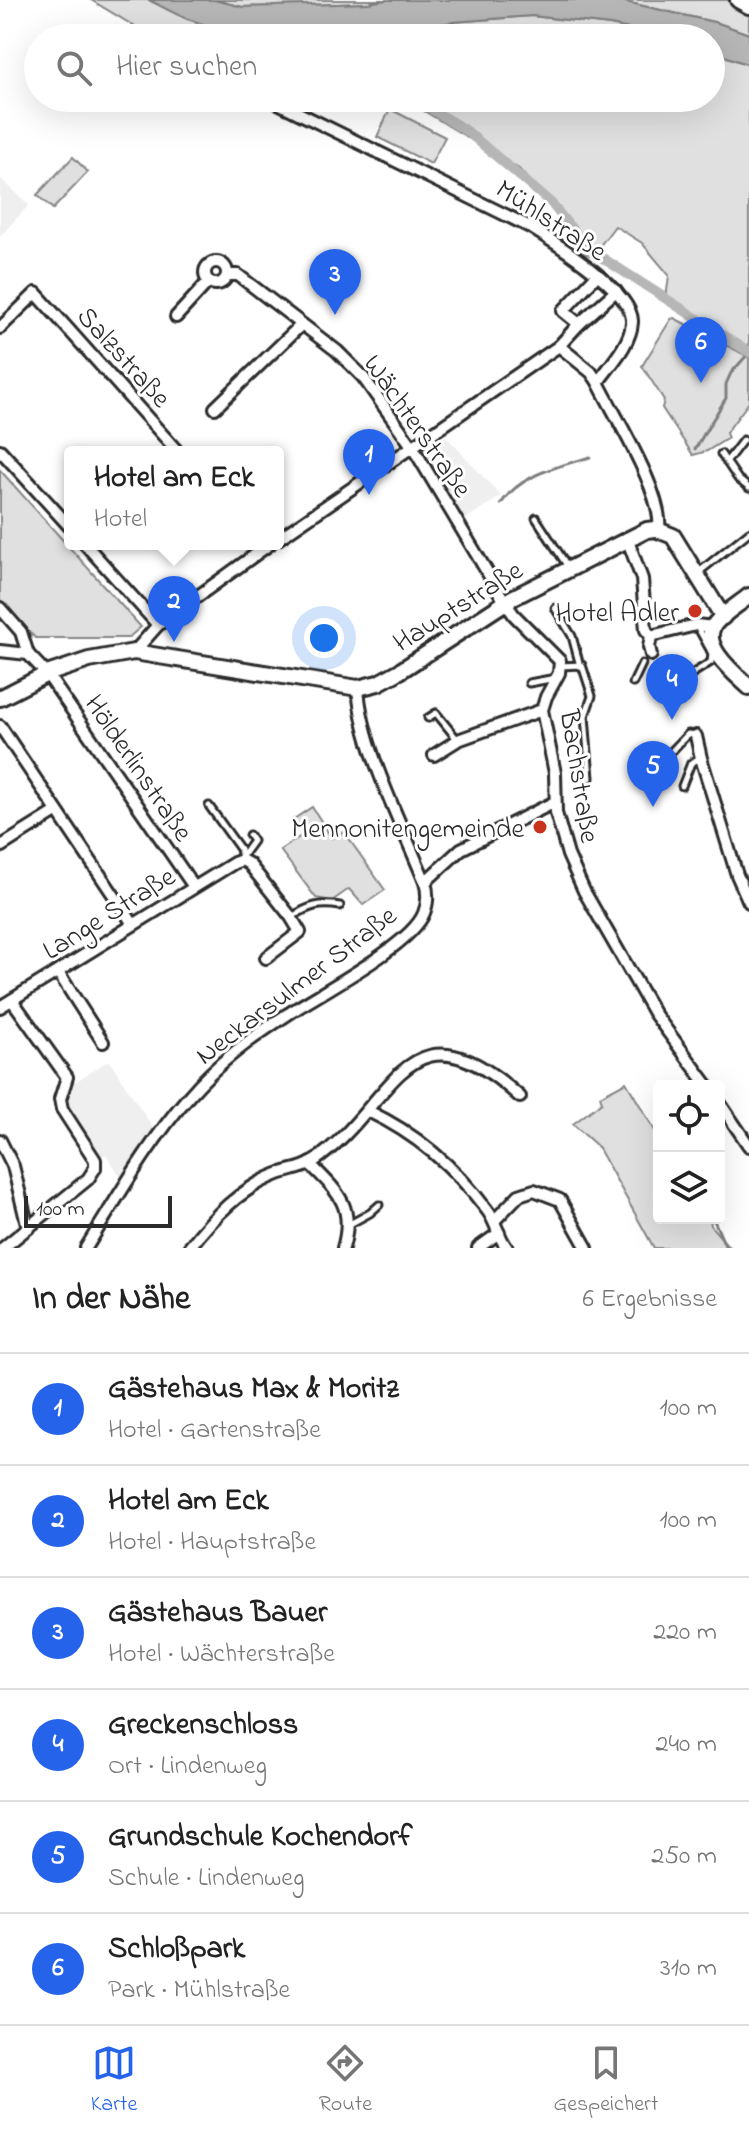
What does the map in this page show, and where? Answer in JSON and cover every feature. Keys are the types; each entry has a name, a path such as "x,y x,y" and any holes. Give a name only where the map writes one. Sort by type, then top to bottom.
{"main road":[{"path":"738,0 749,6"},
{"name":"Hauptstraße","path":"358,688 378,683 400,671 505,602 569,568 627,538 647,530 659,530"},
{"path":"659,530 673,536 698,573 718,622"},
{"path":"749,596 718,622 710,636 716,650 749,687"},
{"path":"0,698 47,674 89,660 134,652 358,688"}],"street":[{"name":"Mühlstraße","path":"296,112 530,227 557,244 616,291 630,309 632,324 625,343 598,382"},
{"path":"215,262 226,267 228,275 220,285 208,282 205,270 215,262"},
{"name":"Wächterstraße","path":"228,275 238,275 337,351 363,377 412,446 505,602"},
{"path":"579,324 563,311 596,276"},
{"path":"176,317 208,282"},
{"path":"284,535 559,346 616,291"},
{"name":"Salzstraße","path":"0,328 36,293 173,446"},
{"path":"215,408 301,325"},
{"path":"559,346 591,372 598,382 647,478 660,519 659,530"},
{"path":"0,450 64,512"},
{"path":"627,538 642,579 646,630 651,636"},
{"path":"90,550 158,625"},
{"path":"134,652 158,625 259,550"},
{"path":"505,602 524,626 556,655 560,666"},
{"name":"Hölderlinstraße","path":"0,608 21,632 28,654 47,674 194,887"},
{"path":"651,636 718,622"},
{"path":"650,655 651,636"},
{"path":"0,651 28,654"},
{"name":"Bachstraße","path":"560,666 542,710 555,773 559,827 568,855 585,894 654,1013 704,1080"},
{"path":"358,688 359,709 369,744 425,882 461,849 555,802"},
{"path":"434,755 458,740 542,710"},
{"path":"0,726 133,924"},
{"path":"696,736 724,818 737,875 749,902"},
{"path":"0,847 56,812"},
{"path":"242,859 300,932 266,958"},
{"name":"Lange Straße","path":"0,1007 242,859"},
{"name":"Neckarsulmer Straße","path":"86,1248 147,1151 190,1095 231,1054 406,938 424,913 427,900 425,882"},
{"path":"58,972 103,1042"},
{"path":"3,1248 88,1179 95,1168 95,1160 62,1109 60,1099 67,1077 12,1000"},
{"path":"189,1248 211,1220 246,1190 277,1174 310,1164 368,1111 390,1081 421,1058 455,1055 472,1061 487,1069 520,1097"},
{"path":"368,1111 394,1123 426,1145 485,1207 507,1248"},
{"path":"725,1111 749,1146"},
{"path":"0,1140 13,1166 28,1228"},
{"path":"310,1164 337,1191 345,1205 348,1225 343,1248"},
{"path":"494,1221 519,1195 532,1189 560,1200 587,1248"},
{"path":"478,1248 499,1233"}],"lane":[{"path":"727,462 743,440"},
{"path":"721,454 738,479 749,488"},
{"path":"536,518 569,568"},
{"path":"698,573 749,532"},
{"path":"555,608 572,636 592,696 585,716 590,778"},
{"path":"671,687 711,662 713,655 696,625"},
{"path":"633,683 642,664"},
{"path":"560,666 580,666"},
{"path":"529,683 557,678"},
{"path":"428,718 436,713 458,740"},
{"path":"668,777 667,756 688,734 696,736"},
{"path":"682,786 691,763 701,758"},
{"path":"209,806 240,849 242,859"},
{"path":"242,859 253,841 249,835"},
{"path":"291,917 319,903 340,906"},
{"path":"348,1225 379,1205"}],"shaded area":[{"path":"91,0 149,0 204,24 131,24"},
{"path":"149,0 214,0 243,7 386,0 617,0 721,24 601,24 532,16 440,24 203,24"},
{"path":"214,0 386,0 242,7"},
{"path":"617,0 749,0 749,34 718,23"},
{"path":"532,16 601,24 440,24"},
{"path":"725,25 749,34 749,65 725,56"},
{"path":"725,56 749,65 749,347 666,299 669,275 642,243 615,226 592,256 582,253 554,209 519,169 426,112 725,112"},
{"path":"389,112 396,112 445,137 431,164 377,137"},
{"path":"73,157 88,172 53,209 37,195"},
{"path":"0,178 29,205 0,236"},
{"path":"674,318 749,357 749,402 726,433 728,438 707,451 693,455 662,408 664,400 642,366"},
{"path":"446,436 501,496 464,520 424,451"},
{"path":"0,470 64,541 64,550 72,550 141,627 128,638 35,638 0,600"},
{"path":"312,807 332,838 344,832 385,890 363,905 349,889 332,901 316,898 280,850 304,834 294,819"},
{"path":"109,1060 159,1137 126,1185 106,1154 99,1158 61,1097 64,1089"},
{"path":"626,1082 653,1127 653,1224 711,1224 730,1248 654,1248 598,1147 573,1124 602,1102 600,1096"}],"waterway":[{"path":"436,112 468,132 551,203 587,248 749,352"},
{"path":"695,449 726,398 726,384 731,373 749,353"},
{"path":"501,504 518,485 529,479 590,457"},
{"path":"716,1224 726,1248"}],"place":[{"name":"Gästehaus Bauer","path":"335,315"},
{"name":"Schloßpark","path":"701,383"},
{"name":"Gästehaus Max & Moritz","path":"369,495"},
{"name":"Hotel Adler","path":"695,611"},
{"name":"Hotel am Eck","path":"174,642"},
{"name":"Greckenschloss","path":"672,720"},
{"name":"Grundschule Kochendorf","path":"653,807"},
{"name":"Mennonitengemeinde","path":"540,827"}]}
